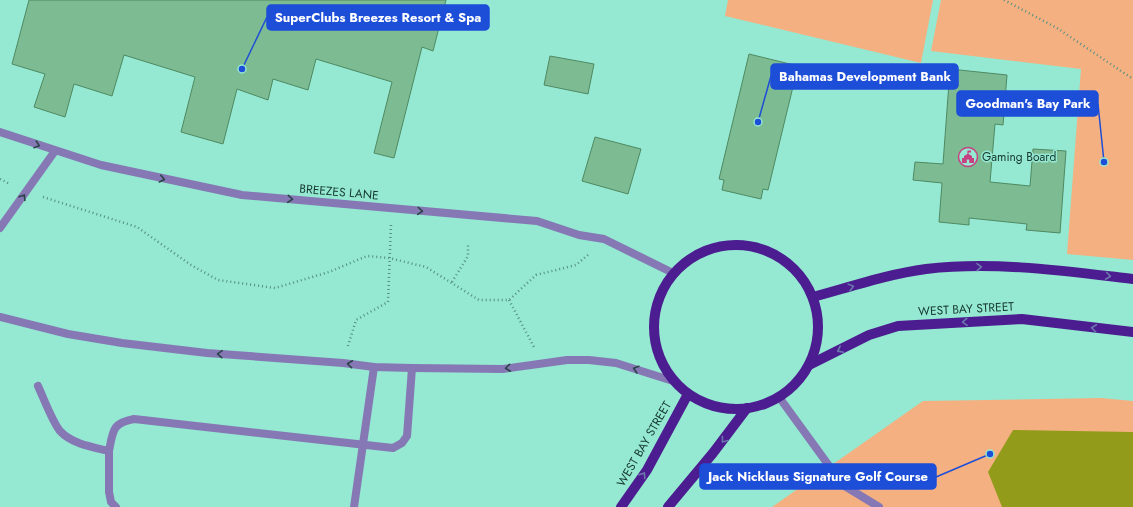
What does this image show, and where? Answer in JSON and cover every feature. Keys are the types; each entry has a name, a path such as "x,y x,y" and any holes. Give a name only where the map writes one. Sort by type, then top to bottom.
{"main road":[{"path":"730,244 749,245 766,250 783,259 800,275 813,296 819,319 818,337 815,352 809,365 792,388 779,397 764,404 747,408 731,409 708,404 688,394 673,381 658,355 654,330 657,302 665,285 673,273 684,263 712,248 730,244"},
{"path":"813,296 885,278 926,270 1017,267 1133,279"},
{"name":"WEST BAY STREET","path":"809,365 870,335 898,326 1022,319 1133,332"},
{"name":"WEST BAY STREET","path":"621,507 647,470 688,394"},
{"path":"668,507 713,453 747,408"}],"lane":[{"name":"BREEZES LANE","path":"0,132 101,165 242,195 537,221 579,235 604,239 673,273"},
{"path":"0,228 55,151"},
{"path":"0,317 68,334 122,343 207,353 342,363 374,367 412,368 503,369 567,360 616,363 673,381"},
{"path":"354,507 374,367"},
{"path":"116,507 111,502 109,492 109,451 113,429 123,421 134,419 393,448 402,443 407,436 412,368"},
{"path":"38,386 60,430 69,438 83,444 109,451"},
{"path":"779,397 843,485 879,507"}],"path":[{"path":"1004,0 1057,28 1133,79"},
{"path":"0,179 26,192 137,227 191,265 218,280 275,288 329,272 367,256 389,258 426,267 479,300 510,300 536,275 576,265 604,239"},
{"path":"342,363 356,320 388,302 392,209"},
{"path":"452,282 468,256 468,244"},
{"path":"510,300 534,345 540,364"}],"shaded area":[{"path":"728,0 933,0 921,63 725,16"},
{"path":"941,0 1133,0 1133,260 1067,254 1081,69 931,51"},
{"path":"1101,398 1133,401 1133,507 772,507 923,401"},
{"path":"1013,430 1133,432 1133,507 1002,507 988,472"}],"building":[{"path":"29,0 446,0 433,51 422,47 394,158 374,153 392,82 316,59 308,90 273,79 268,100 237,89 223,144 181,132 195,77 124,55 112,96 74,84 65,117 34,107 45,74 12,64"},
{"path":"749,54 798,66 768,190 763,189 761,199 722,190 724,180 719,179"},
{"path":"550,56 594,64 588,94 544,85"},
{"name":"Gaming Board","path":"950,69 1007,75 1003,125 995,124 990,182 1030,186 1033,149 1066,151 1060,233 1026,230 1027,224 969,218 969,225 939,222 942,183 913,180 915,162 943,164"},
{"path":"595,137 641,149 628,194 582,181"}],"place":[{"name":"SuperClubs Breezes Resort & Spa","path":"242,69"},
{"name":"Bahamas Development Bank","path":"758,122"},
{"name":"Gaming Board","path":"968,157"},
{"name":"Goodman's Bay Park","path":"1104,162"},
{"name":"Jack Nicklaus Signature Golf Course","path":"990,454"}]}
